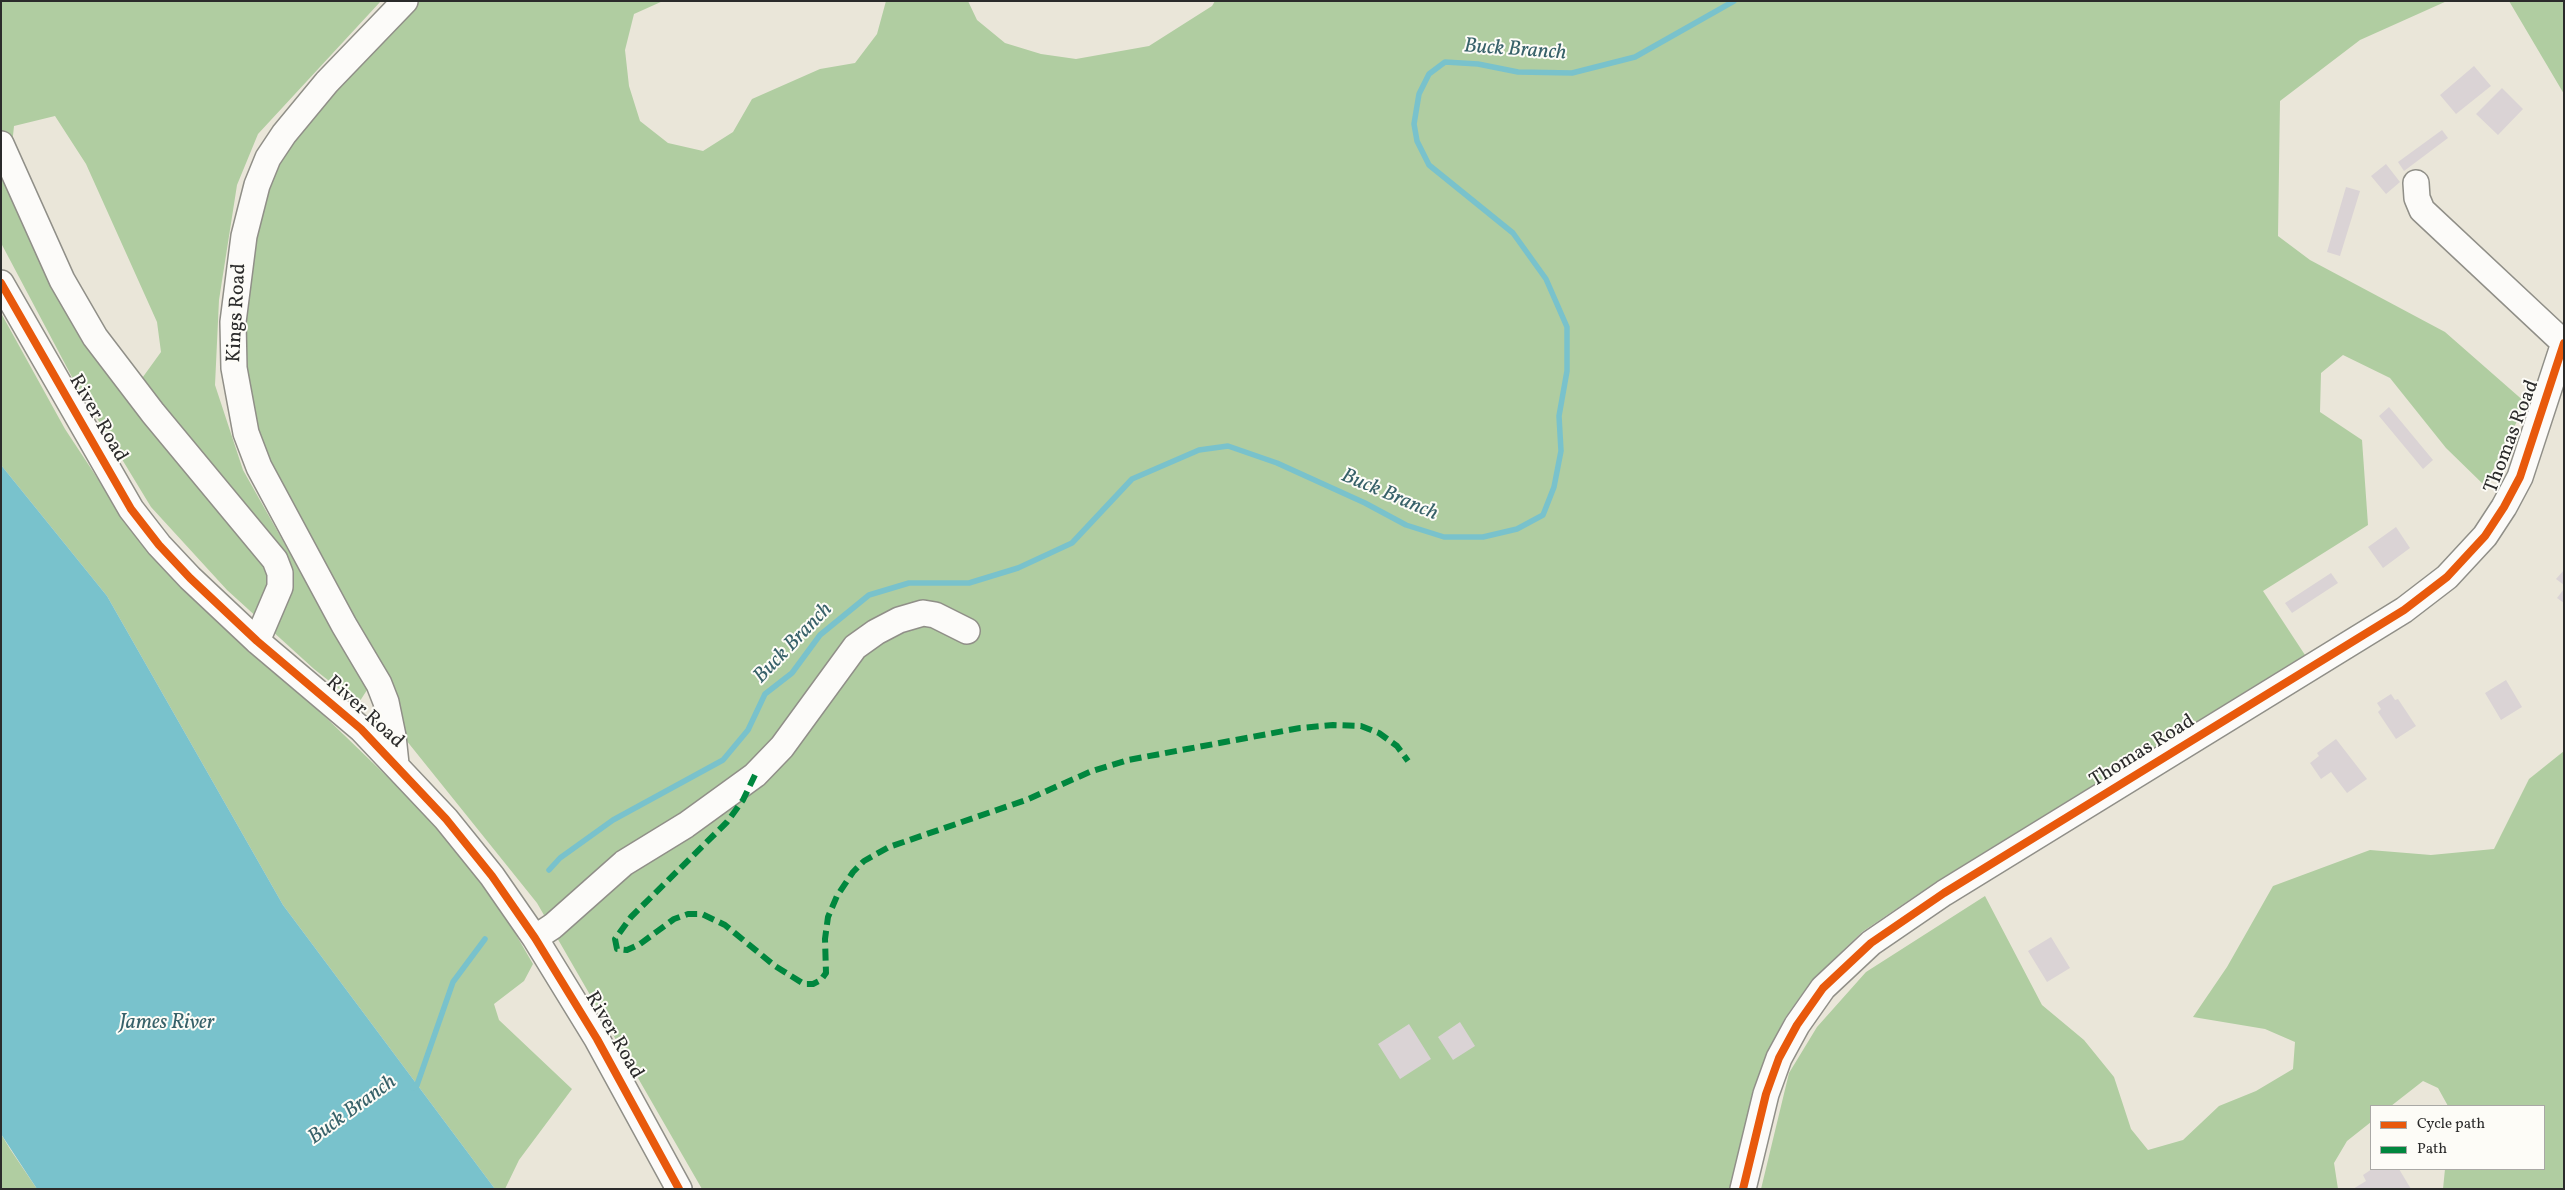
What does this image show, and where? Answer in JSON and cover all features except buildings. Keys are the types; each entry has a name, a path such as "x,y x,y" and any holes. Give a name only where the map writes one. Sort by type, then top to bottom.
{"street":[{"name":"Kings Road","path":"396,764 386,702 379,684 344,625 259,467 246,434 234,368 233,322 244,236 257,185 268,158 284,134 328,82 405,1"},
{"path":"1,144 62,280 95,337 153,413 275,560 280,573 280,587 258,641"},
{"path":"2416,183 2417,198 2422,210 2564,343"},
{"name":"River Road","path":"1,283 131,509 190,578 258,641 361,729 396,764 469,847 535,938 597,1039 679,1189"},
{"name":"Thomas Road","path":"1743,1189 1766,1094 1780,1058 1797,1025 1823,988 1871,943 1944,893 2404,610 2447,577 2485,536 2504,507 2520,477 2564,343"},
{"path":"535,938 553,926 624,863 693,820 755,775 786,742 855,647 870,636 898,620 923,613 935,615 967,631"}],"green space":[{"path":"1,1 381,1 258,134 237,185 219,300 215,385 243,470 367,690 358,704 314,669 227,590 151,507 72,377 1,243","holes":["55,116 86,164 157,322 161,352 140,381 75,290 12,145 14,126"]},
{"path":"417,1 663,1 634,14 625,50 629,86 640,121 668,143 703,151 733,132 752,99 820,69 855,63 877,34 886,1 968,1 977,20 1005,43 1041,54 1076,59 1149,46 1212,6 1215,1 2447,1 2360,40 2280,101 2278,236 2310,260 2445,332 2526,403 2485,486 2446,448 2390,378 2343,355 2321,373 2320,412 2362,440 2368,525 2263,591 2305,655 1936,882 1862,932 1813,979 1785,1018 1767,1053 1753,1090 1730,1189 702,1189 537,903 402,735 267,463 247,396 242,323 252,238 276,163 334,88"},
{"path":"2509,1 2564,1 2564,94"},
{"path":"1,313 65,429 119,511 285,678 430,818 493,895 533,964 524,981 494,1004 499,1020 572,1089 519,1160 505,1189 495,1189 283,905 107,596 1,465"},
{"path":"2564,751 2564,1189 2443,1189 2445,1170 2545,1170 2545,1105 2447,1105 2438,1088 2423,1081 2392,1105 2370,1105 2370,1123 2347,1141 2334,1163 2338,1189 1761,1189 1789,1073 1817,1027 1866,972 1985,896 2042,1005 2084,1040 2114,1077 2131,1129 2148,1150 2183,1140 2219,1106 2256,1091 2293,1069 2295,1042 2265,1029 2193,1017 2227,967 2273,886 2370,850 2431,855 2494,849 2529,779"},
{"path":"1,1134 10,1149 37,1189 1,1189"}],"water":[{"name":"James River","path":"1,465 107,596 283,905 495,1189 37,1189 1,1134"}],"waterway":[{"name":"Buck Branch","path":"549,870 560,858 613,820 723,760 748,730 765,694 792,673 820,635 869,595 909,583 969,583 1018,568 1072,543 1132,479 1199,450 1228,446 1277,463 1365,503 1406,525 1444,537 1483,537 1517,529 1543,515 1554,487 1561,451 1559,416 1567,371 1567,327 1546,279 1513,233 1429,165 1417,141 1414,124 1419,94 1429,74 1445,62 1478,64 1518,72 1572,73 1635,57 1734,1"},
{"name":"Buck Branch","path":"413,1088 417,1085 453,982 485,939"}],"marked path":[{"path":"755,775 743,800 727,822 631,917 615,939 617,949 627,950 640,944 674,919 688,914 702,914 725,925 775,966 804,984 813,984 821,980 826,973 825,939 828,917 837,896 853,872 864,861 889,847 1026,800 1092,771 1128,760 1300,728 1333,725 1361,726 1379,733 1397,746 1408,761"}],"cycle path":[{"path":"1,283 131,509 159,545 190,578 257,641 361,729 446,819 492,876 535,938 597,1039 679,1189"},
{"path":"1743,1189 1766,1094 1779,1058 1797,1025 1823,988 1871,943 1944,893 2404,610 2447,577 2485,536 2504,507 2520,477 2564,343"}]}
